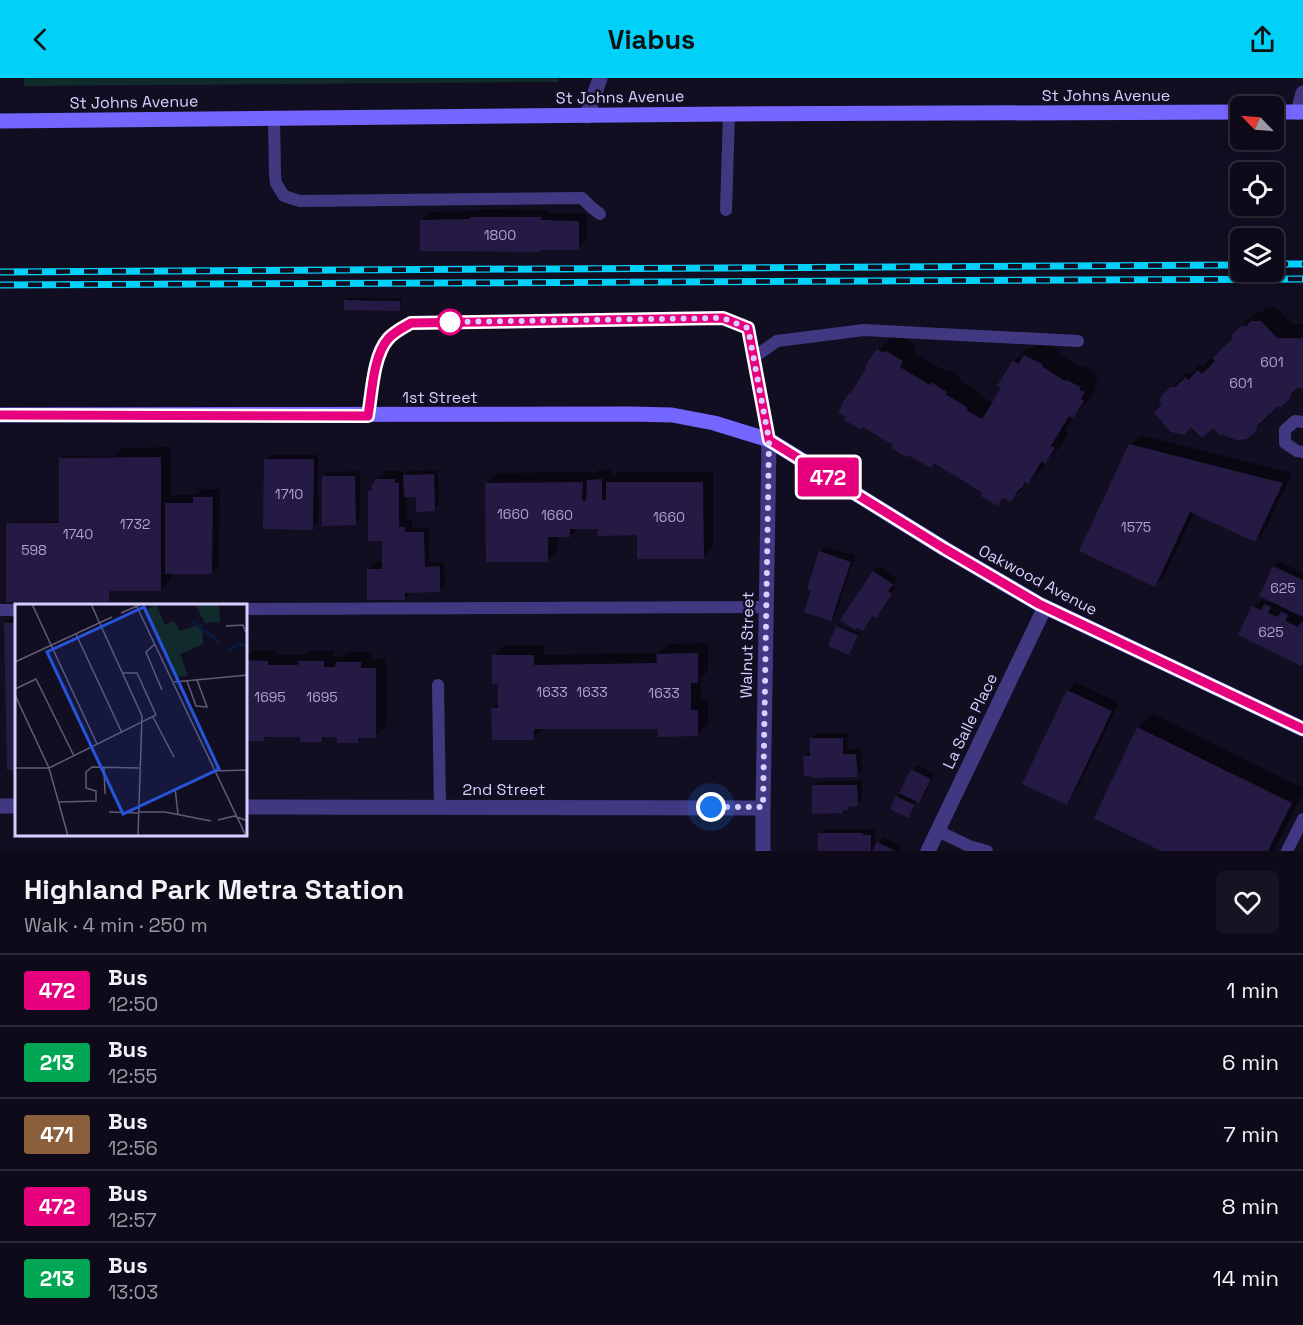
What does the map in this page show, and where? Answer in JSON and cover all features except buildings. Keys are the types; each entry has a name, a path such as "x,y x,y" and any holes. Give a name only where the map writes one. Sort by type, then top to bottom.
{"street":[{"path":"587,116 600,78"},
{"path":"1284,112 1300,112 1303,93"},
{"name":"St Johns Avenue","path":"0,121 1230,112"},
{"name":"1st Street","path":"0,415 630,414 672,416 714,423 769,440"},
{"name":"Oakwood Avenue","path":"769,440 945,549 1045,607 1303,729"},
{"name":"Walnut Street","path":"763,851 769,440"},
{"name":"La Salle Place","path":"928,851 1045,607"},
{"name":"2nd Street","path":"248,807 763,807"}],"lane":[{"path":"726,210 729,114"},
{"path":"274,118 276,183 284,196 300,201 582,198 600,214"},
{"path":"368,416 376,366 381,351 389,338 411,323 723,318 748,328 769,440"},
{"path":"753,358 777,341 864,330 1078,341"},
{"path":"1303,422 1295,422 1285,430 1285,443 1303,452"},
{"path":"248,609 766,607"},
{"path":"438,685 440,807"},
{"path":"1287,851 1303,819"},
{"path":"938,831 969,846 987,851"}],"green space":[{"path":"24,78 559,78 558,82 24,86"}],"railway":[{"path":"1284,264 1303,264"},
{"path":"0,272 1230,265"},
{"path":"0,285 1303,279"}],"bus line":[{"name":"472","path":"0,415 368,416 376,366 381,351 389,338 411,323 723,318 748,328 769,440 1039,604 1303,729"}],"route":[{"path":"450,322 448,322 723,318 748,328 769,440 763,807 711,807"}]}
